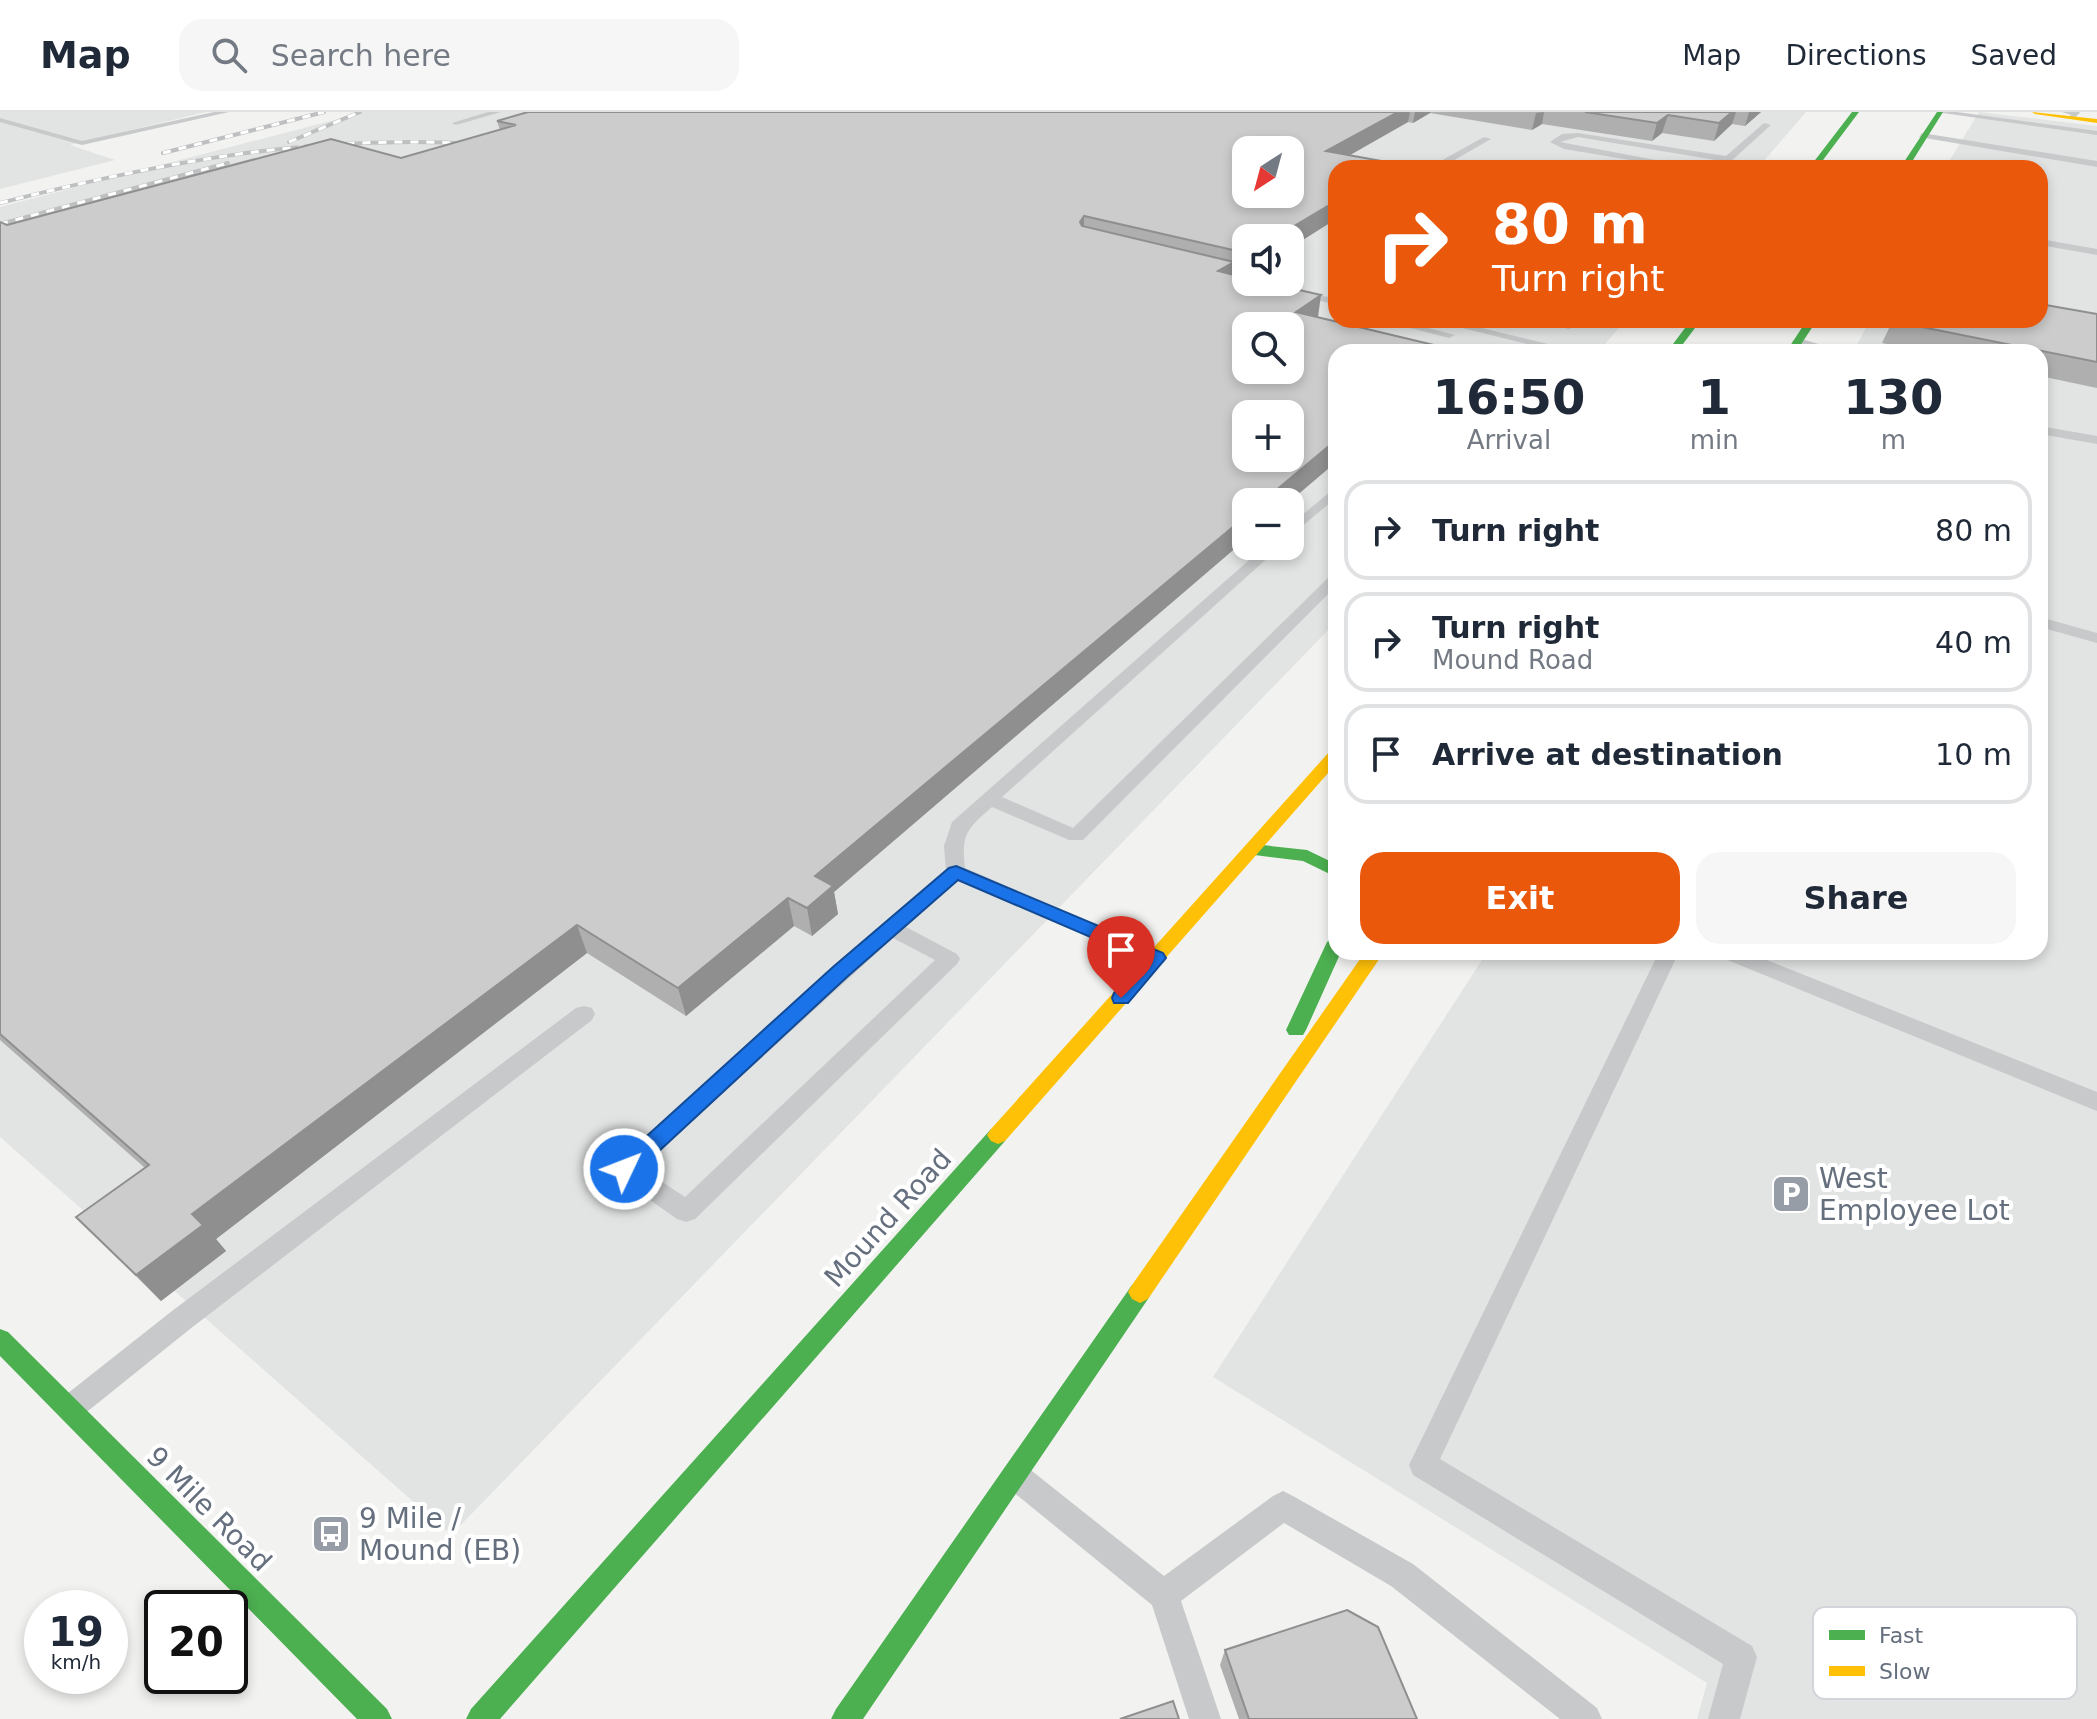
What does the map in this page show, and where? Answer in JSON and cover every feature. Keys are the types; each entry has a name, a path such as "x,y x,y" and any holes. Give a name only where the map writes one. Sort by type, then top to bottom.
{"main road":[{"path":"1819,160 1856,112"},
{"path":"1908,160 1940,112"},
{"path":"2025,122 2070,115 2097,121"},
{"name":"Mound Road","path":"481,1719 1328,763"},
{"path":"1253,850 1300,854 1328,867"},
{"path":"1247,1137 1328,960"},
{"path":"846,1719 1369,960"},
{"name":"9 Mile Road","path":"0,1340 377,1719"}],"lane":[{"path":"0,120 82,143 225,112"},
{"path":"456,123 497,112"},
{"path":"1940,112 2097,133"},
{"path":"1731,160 1767,125"},
{"path":"1648,160 1554,142 1565,136 1578,135 1659,148 1707,160"},
{"path":"1449,160 1487,139"},
{"path":"1659,148 1677,139"},
{"path":"1920,139 2016,156 2040,155 2097,164"},
{"path":"1725,146 1739,149"},
{"path":"1605,160 1613,154"},
{"path":"2048,243 2097,252"},
{"path":"1304,294 1328,299"},
{"path":"1392,339 1391,332 1395,328"},
{"path":"1448,328 1495,344"},
{"path":"1456,328 1534,344"},
{"path":"2048,431 2097,440"},
{"path":"1304,520 1328,498"},
{"path":"956,872 953,846 959,826 1258,560"},
{"path":"990,799 1076,836 1328,586"},
{"path":"2048,624 2097,638"},
{"path":"893,929 950,959 686,1211 624,1169 840,972 956,872"},
{"path":"956,872 1157,958"},
{"path":"1665,960 1423,1465 1741,1657 1724,1719"},
{"path":"1747,960 2097,1102"},
{"path":"70,1409 181,1320 584,1014"},
{"path":"1014,1475 1164,1595 1205,1719"},
{"path":"1164,1595 1283,1506 1402,1575 1586,1719"}],"shaded area":[{"path":"0,112 206,112 70,145 115,160 0,189"},
{"path":"365,112 1806,112 1765,160 1328,160 1328,328 1619,328 1605,344 1328,344 1328,630 451,1535 0,1137 0,207"},
{"name":"West Employee Lot","path":"1979,112 2097,126 2097,1719 1697,1719 1707,1683 1213,1377 1482,960 2048,960 2048,344 1857,344 1866,328 2048,328 2048,160 1950,160"}],"building":[{"path":"528,112 1398,112 1326,151 1376,160 1328,160 1328,206 1297,224 1232,224 1232,250 1084,216 1080,222 1082,226 1232,262 1218,271 1232,274 1232,296 1304,296 1304,291 1321,295 1296,312 1232,312 1232,384 1304,384 1304,314 1328,320 1328,328 1363,328 1430,344 1328,344 1328,447 1304,467 1304,400 1232,400 1232,472 1298,472 1279,488 1232,488 1232,528 815,876 833,886 807,908 788,898 678,988 577,925 192,1214 203,1225 136,1275 76,1217 149,1165 0,1034 0,222 7,225 331,139 401,158 516,125 497,121"},
{"path":"1585,112 1732,112 1719,123 1668,115 1657,123"},
{"path":"2048,305 2097,314 2097,362 2048,352 2048,344 2007,344 1927,328 2048,328"},
{"path":"1347,1610 1378,1627 1417,1719 1249,1719 1225,1650"},
{"path":"1173,1701 1179,1719 1120,1719"}],"railway":[{"path":"163,153 324,112"},
{"path":"289,142 360,112"},
{"path":"0,203 120,175 237,154 355,143 478,144"},
{"path":"0,224 228,163"}],"traffic: fast":[{"path":"1819,160 1856,112"},
{"path":"1909,160 1940,112"},
{"path":"1678,344 1690,328"},
{"path":"1796,344 1807,328"},
{"path":"1253,850 1307,856 1328,867"},
{"path":"1296,1030 1328,960"},
{"path":"481,1719 998,1135"},
{"path":"846,1719 1140,1292"},
{"path":"0,1340 377,1719"}],"traffic: slow":[{"path":"2035,112 2097,121"},
{"path":"998,1135 1328,763"},
{"path":"1140,1292 1369,960"}],"place":[{"name":"West Employee Lot","path":"1791,1194"},
{"name":"9 Mile / Mound (EB)","path":"331,1534"}],"route":[{"path":"624,1169 840,972 917,909 956,872 1157,958 1121,998"}]}
